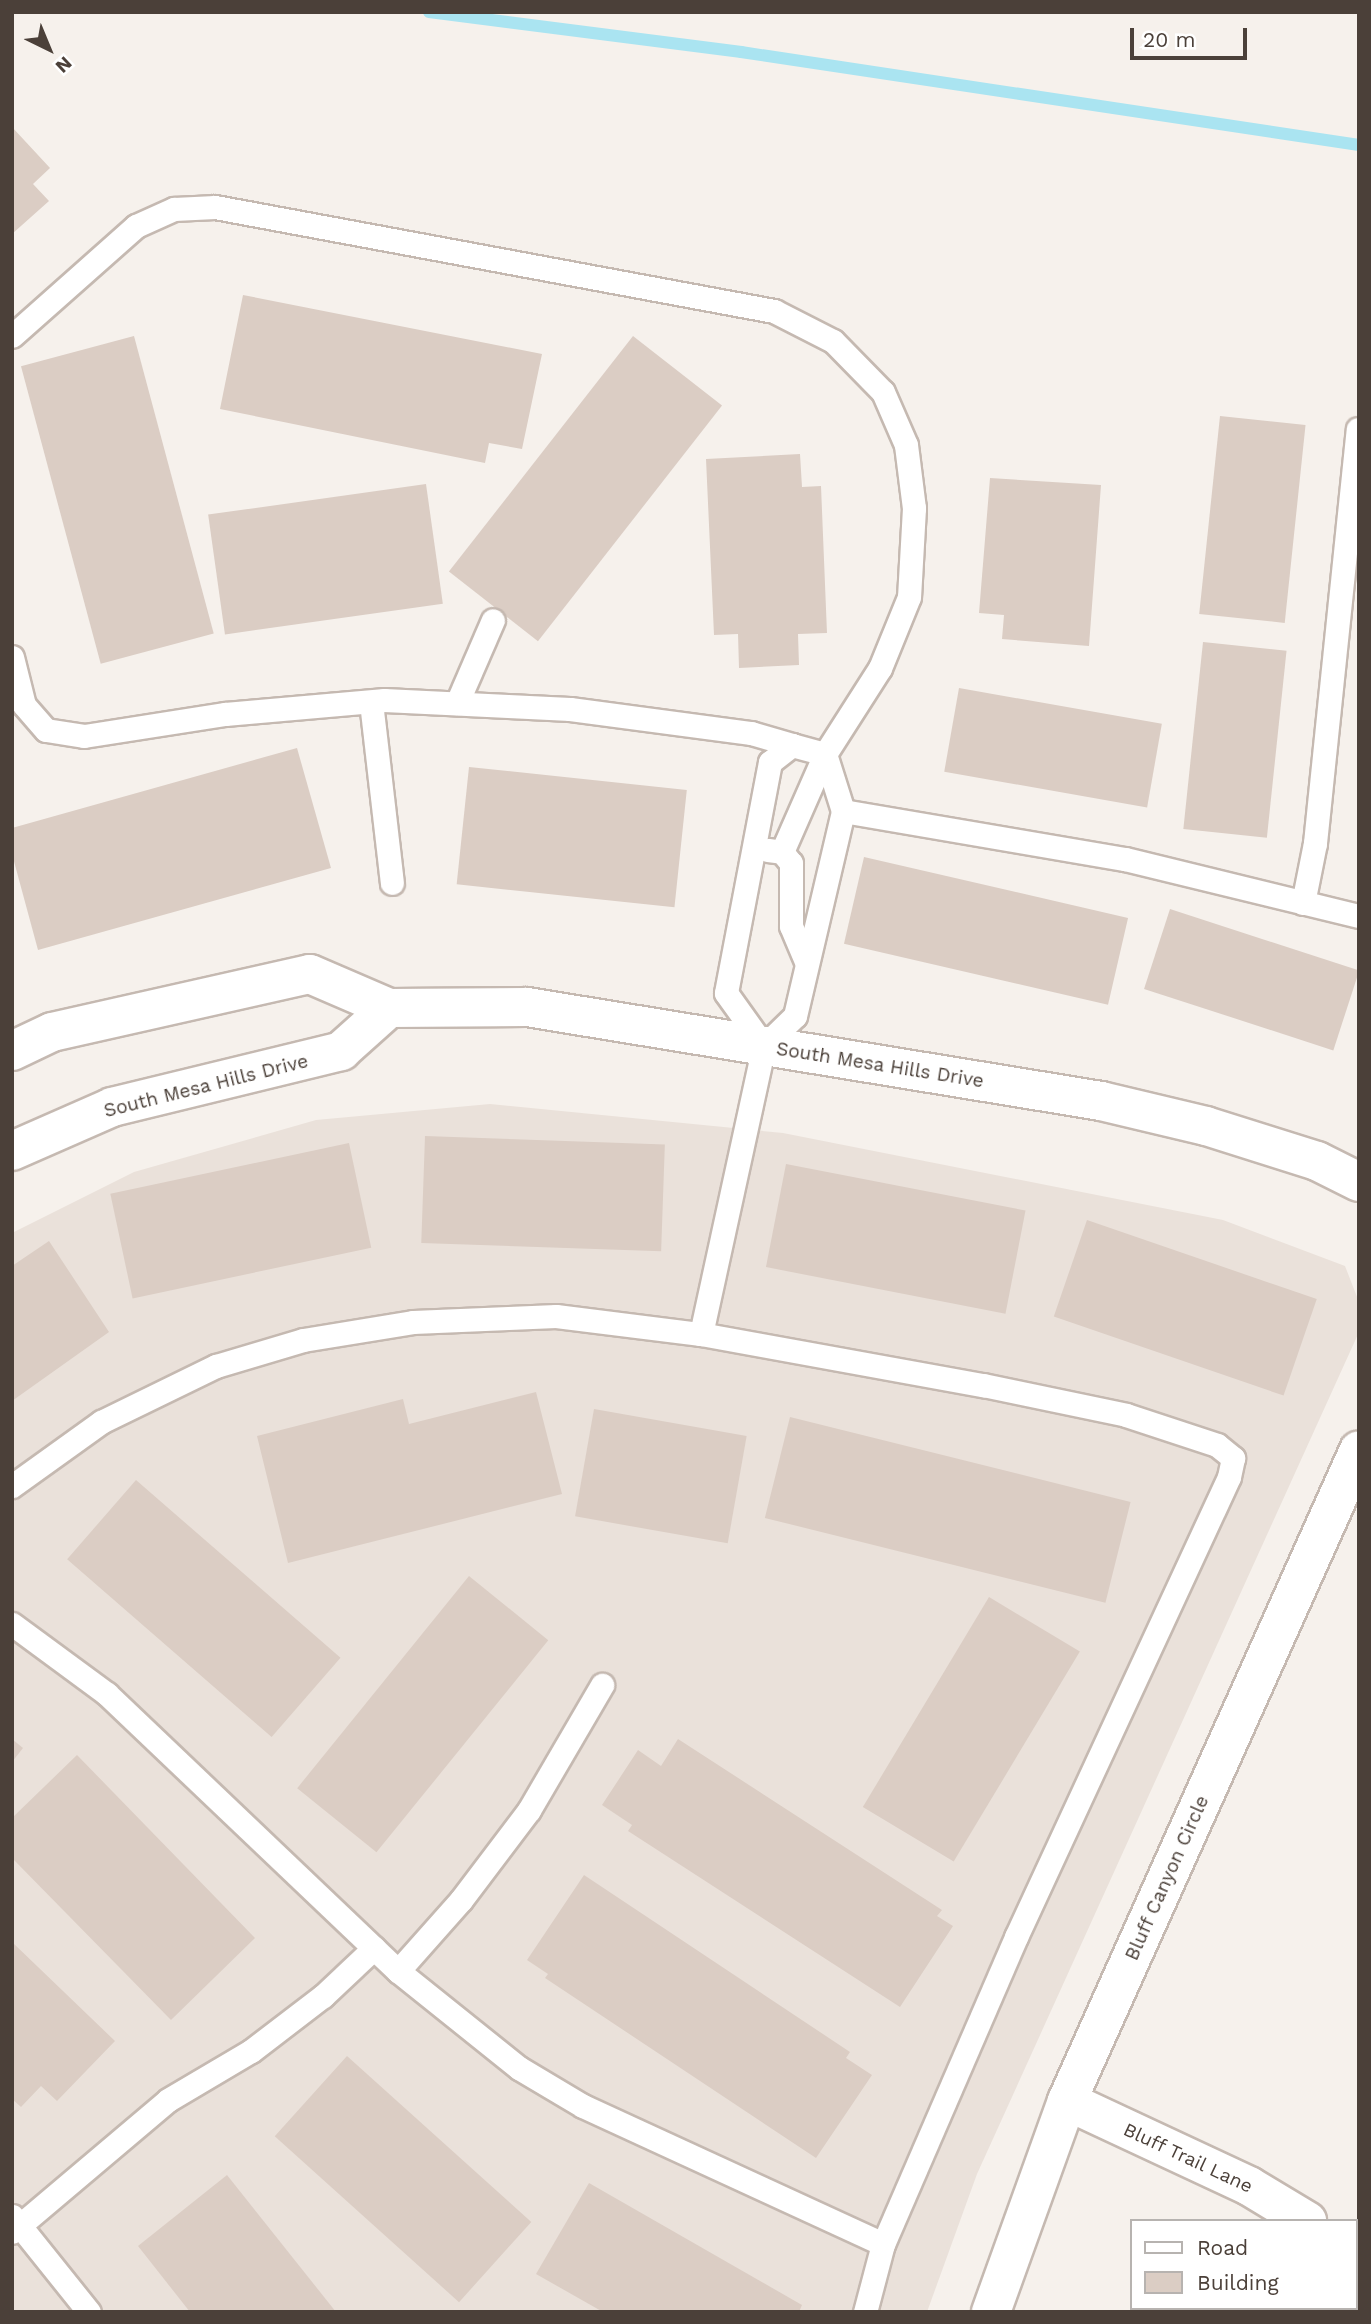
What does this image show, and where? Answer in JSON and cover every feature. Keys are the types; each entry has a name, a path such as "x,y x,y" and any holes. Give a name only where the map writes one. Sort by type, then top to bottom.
{"street":[{"name":"South Mesa Hills Drive","path":"12,1052 52,1032 310,974 389,1008 527,1007 1101,1101 1206,1126 1317,1161 1359,1182"},
{"name":"South Mesa Hills Drive","path":"12,1151 112,1107 341,1051 389,1008"},
{"name":"Bluff Canyon Circle","path":"991,2312 1067,2101 1359,1450"},
{"name":"Bluff Trail Lane","path":"1067,2101 1249,2186 1304,2219"}],"lane":[{"path":"12,337 136,226 174,209 215,207 774,311 833,341 883,392 906,445 915,508 909,597 880,668 825,754 782,852"},
{"path":"1303,903 1315,843 1358,429"},
{"path":"457,703 493,620"},
{"path":"12,657 24,705 46,730 84,736 225,714 371,702 457,703 583,710 751,733 825,754"},
{"path":"371,702 392,883"},
{"path":"764,1046 726,993 770,762 792,745"},
{"path":"701,1334 764,1046 795,1016 843,811 825,754"},
{"path":"843,811 1125,859 1359,916"},
{"path":"753,847 782,852 791,863 791,926 806,962"},
{"path":"12,1486 101,1422 216,1366 303,1340 413,1322 556,1316 701,1334 983,1385 1126,1415 1217,1445 1233,1458 1229,1477 1016,1937 883,2244 864,2312"},
{"path":"12,1624 107,1694 398,1970 519,2068 583,2106 883,2244"},
{"path":"398,1970 461,1900 529,1810 602,1685"},
{"path":"89,2312 15,2224 169,2100 251,2051 323,1996 374,1948"}],"shaded area":[{"path":"490,1104 783,1133 1223,1220 1345,1266 1359,1302 1359,1332 977,2174 927,2312 12,2312 12,1233 134,1172 316,1120"}],"building":[{"path":"12,127 50,168 33,184 49,201 12,234"},
{"path":"243,295 542,354 522,449 489,443 485,463 220,409"},
{"path":"134,336 214,634 101,664 21,366"},
{"path":"633,336 722,406 538,641 449,572"},
{"path":"1220,416 1306,425 1285,623 1199,614"},
{"path":"800,454 802,487 821,486 827,633 798,634 799,665 739,668 738,634 714,635 706,459"},
{"path":"990,478 1101,485 1089,646 1002,639 1004,615 979,613"},
{"path":"426,484 443,604 225,634 208,515"},
{"path":"1203,642 1287,651 1267,838 1183,829"},
{"path":"959,688 1162,724 1147,807 944,772"},
{"path":"297,748 331,868 38,950 12,854 12,828"},
{"path":"469,767 687,790 674,907 457,884"},
{"path":"864,857 1128,918 1108,1005 844,944"},
{"path":"1170,909 1359,970 1333,1050 1144,989"},
{"path":"425,1136 665,1144 661,1251 421,1243"},
{"path":"349,1143 371,1248 133,1298 110,1194"},
{"path":"786,1164 1026,1211 1005,1314 766,1267"},
{"path":"1087,1220 1317,1299 1284,1396 1054,1316"},
{"path":"49,1241 109,1332 12,1401 12,1266"},
{"path":"536,1392 562,1494 288,1563 257,1436 403,1399 409,1424"},
{"path":"594,1409 747,1436 728,1543 575,1516"},
{"path":"790,1417 1131,1502 1105,1603 765,1518"},
{"path":"136,1480 341,1658 272,1737 67,1559"},
{"path":"469,1576 548,1640 376,1852 297,1788"},
{"path":"989,1597 1080,1652 954,1862 863,1807"},
{"path":"12,1739 23,1748 12,1762"},
{"path":"678,1739 942,1910 937,1916 953,1926 900,2007 628,1831 632,1825 602,1805 638,1750 661,1766"},
{"path":"77,1755 255,1938 171,2020 12,1858 12,1818"},
{"path":"584,1875 850,2052 846,2058 872,2075 816,2158 545,1978 548,1974 527,1960"},
{"path":"12,1942 115,2041 57,2101 41,2086 21,2107 12,2099"},
{"path":"347,2056 531,2222 459,2302 275,2136"},
{"path":"227,2175 336,2312 190,2312 138,2246"},
{"path":"589,2183 802,2305 799,2312 603,2312 536,2274"}],"waterway":[{"path":"429,12 741,52 1359,145"}]}
